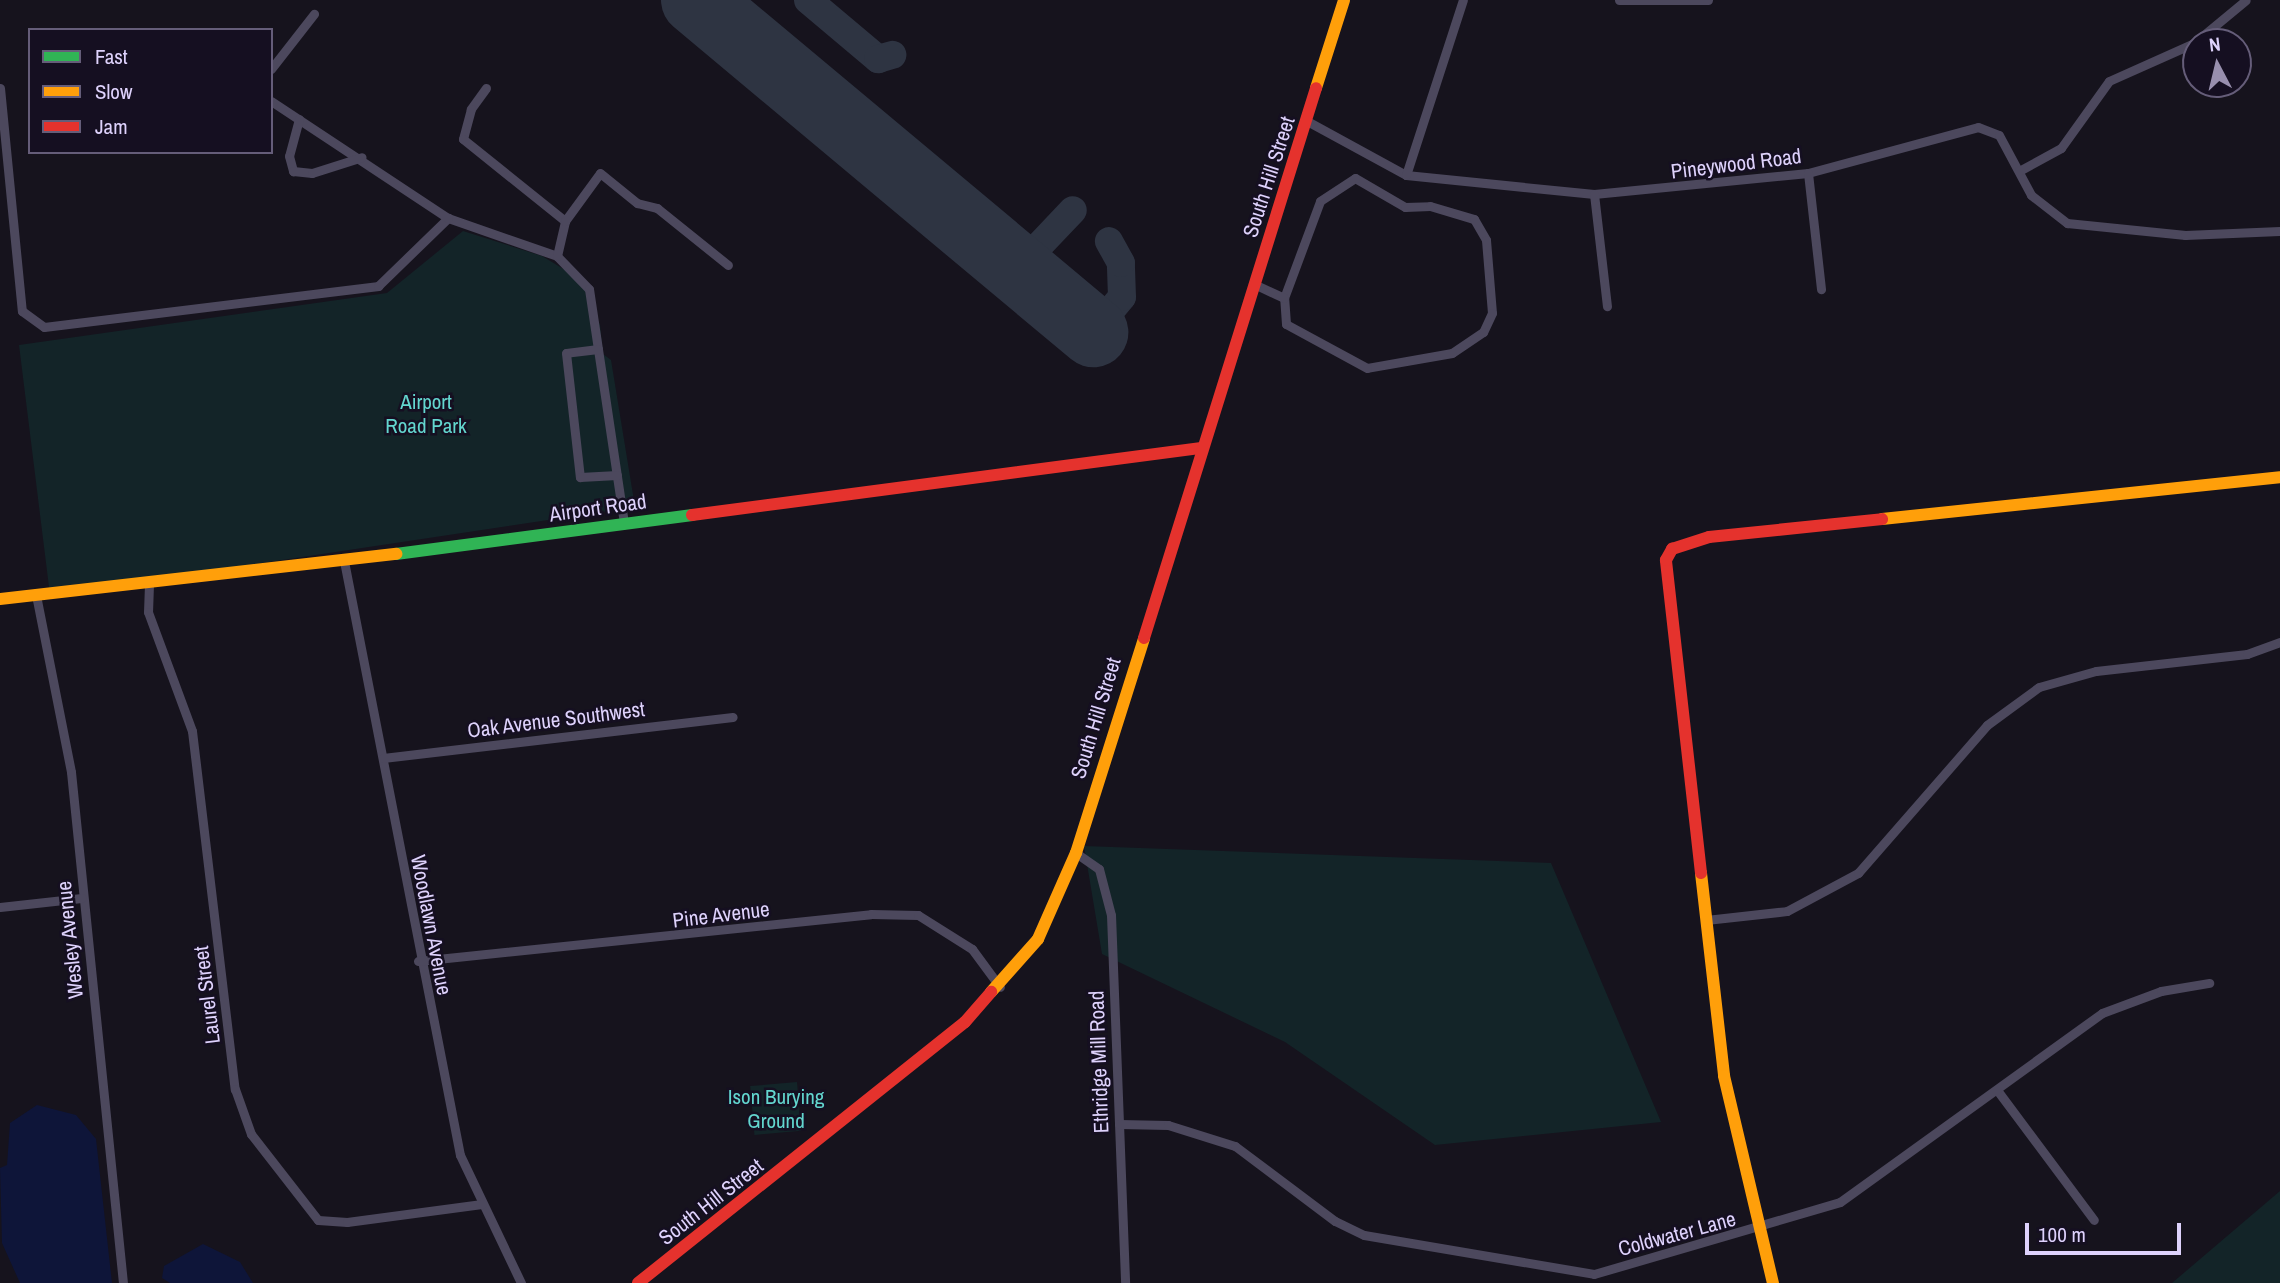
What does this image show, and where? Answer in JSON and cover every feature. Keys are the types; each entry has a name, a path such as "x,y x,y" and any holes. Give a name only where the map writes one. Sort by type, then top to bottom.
{"street":[{"name":"South Hill Street","path":"638,1283 893,1082 1000,987 1038,939 1076,853 1200,447 1307,121 1343,0"},
{"path":"1406,175 1463,0"},
{"path":"1619,0 1708,0"},
{"path":"2019,171 2061,148 2109,81 2194,43 2246,0"},
{"path":"273,66 314,14"},
{"path":"0,88 22,311 44,327 378,286 448,218"},
{"path":"486,88 471,109 463,139 565,221"},
{"path":"273,102 362,157 448,218 557,256 589,289 624,524"},
{"path":"299,119 289,156 293,171 312,173 362,157"},
{"name":"Pineywood Road","path":"1307,121 1406,175 1594,194 1808,173 1969,127 1999,135 2036,201 2060,220 2129,232 2280,231"},
{"path":"557,256 565,221 600,173 637,203 657,208 728,265"},
{"path":"1808,173 1821,289"},
{"path":"1355,178 1405,207 1430,205 1474,219 1486,240 1492,313 1483,332 1452,353 1367,368 1286,324 1284,298 1320,201 1355,178"},
{"path":"1594,194 1607,306"},
{"path":"1254,284 1284,298"},
{"path":"598,349 566,353 580,477 617,475"},
{"name":"Airport Road","path":"0,599 344,561 1200,447"},
{"path":"1773,1283 1730,1116 1666,560 1672,549 1709,537 2280,477"},
{"name":"Woodlawn Avenue","path":"344,561 383,758 418,961 460,1155 521,1283"},
{"name":"Laurel Street","path":"149,584 150,621 192,731 235,1088 251,1134 318,1220 347,1222 482,1203"},
{"name":"Wesley Avenue","path":"36,595 71,772 123,1283"},
{"path":"1706,920 1787,911 1858,873 1987,725 2039,687 2096,671 2247,654 2280,642"},
{"name":"Oak Avenue Southwest","path":"383,758 733,717"},
{"name":"Ethridge Mill Road","path":"1076,853 1098,869 1111,915 1125,1283"},
{"path":"0,907 82,898"},
{"name":"Pine Avenue","path":"418,961 871,914 918,915 972,949 1000,987"},
{"name":"Coldwater Lane","path":"1119,1124 1168,1125 1236,1146 1335,1221 1364,1235 1537,1268 1594,1274 1758,1230 1870,1186 1997,1090 2124,1001 2209,983"},
{"path":"1997,1090 2094,1220"}],"green space":[{"name":"Airport Road Park","path":"463,231 542,256 580,279 600,325 603,354 611,360 635,507 50,595 19,345 387,293"},
{"path":"1084,846 1551,863 1661,1122 1435,1145 1285,1042 1102,954"},
{"name":"Ison Burying Ground","path":"797,1082 801,1131 754,1135 750,1086"},
{"path":"2280,1191 2280,1283 2172,1283"}],"water":[{"path":"37,1105 76,1115 96,1139 112,1283 20,1283 2,1243 0,1168 7,1165 10,1123"},
{"path":"203,1244 240,1262 253,1283 170,1283 162,1278 164,1266"}],"taxiway":[{"path":"808,0 878,59 892,55"},
{"path":"1017,269 1073,210"},
{"path":"1093,332 1122,297 1121,263 1109,241"}],"runway":[{"path":"696,0 1093,332"}],"traffic: fast":[{"path":"396,554 692,515"}],"traffic: slow":[{"path":"1316,88 1344,0"},
{"path":"1882,519 2280,477"},
{"path":"0,599 396,554"},
{"path":"991,992 1038,939 1076,853 1144,638"},
{"path":"1701,873 1724,1076 1773,1283"}],"traffic: jam":[{"path":"1144,638 1316,88"},
{"path":"692,515 1200,448"},
{"path":"1701,873 1666,560 1672,549 1709,537 1882,519"},
{"path":"638,1283 965,1022 991,992"}]}
